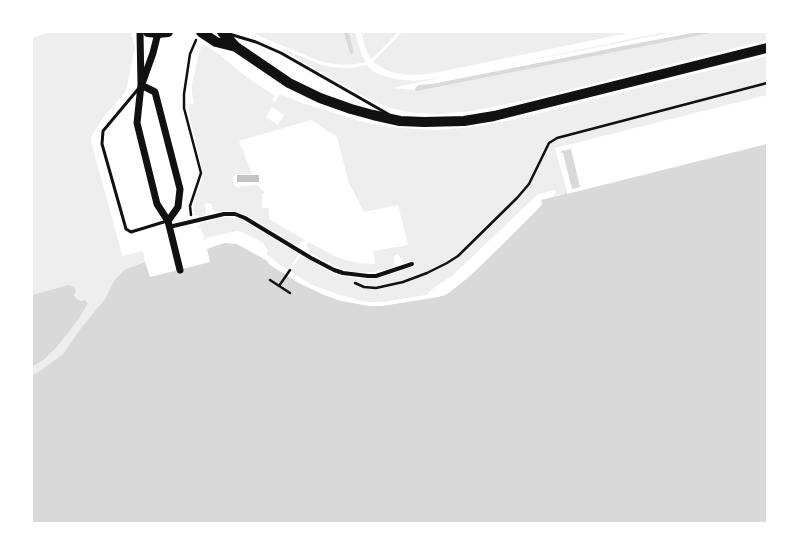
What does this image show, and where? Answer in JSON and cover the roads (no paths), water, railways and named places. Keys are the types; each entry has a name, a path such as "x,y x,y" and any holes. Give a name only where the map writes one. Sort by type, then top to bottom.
{"main road":[{"path":"148,32 163,33"},
{"path":"201,32 216,42 236,47"},
{"path":"223,32 236,47 289,83 320,98 351,110 400,121 424,122 464,121 494,116 767,48"}],"street":[{"path":"140,32 141,85 137,123 157,204 169,224 180,270"},
{"path":"141,85 153,53 163,33"},
{"path":"141,85 155,92 180,189 178,207 169,224"},
{"path":"169,224 193,221 224,214 236,214 311,258 334,270 344,273 376,276 412,264"}],"lane":[{"path":"223,32 256,42 281,53 400,121"},
{"path":"141,85 102,131 102,144 126,229 131,232 169,224"}]}
